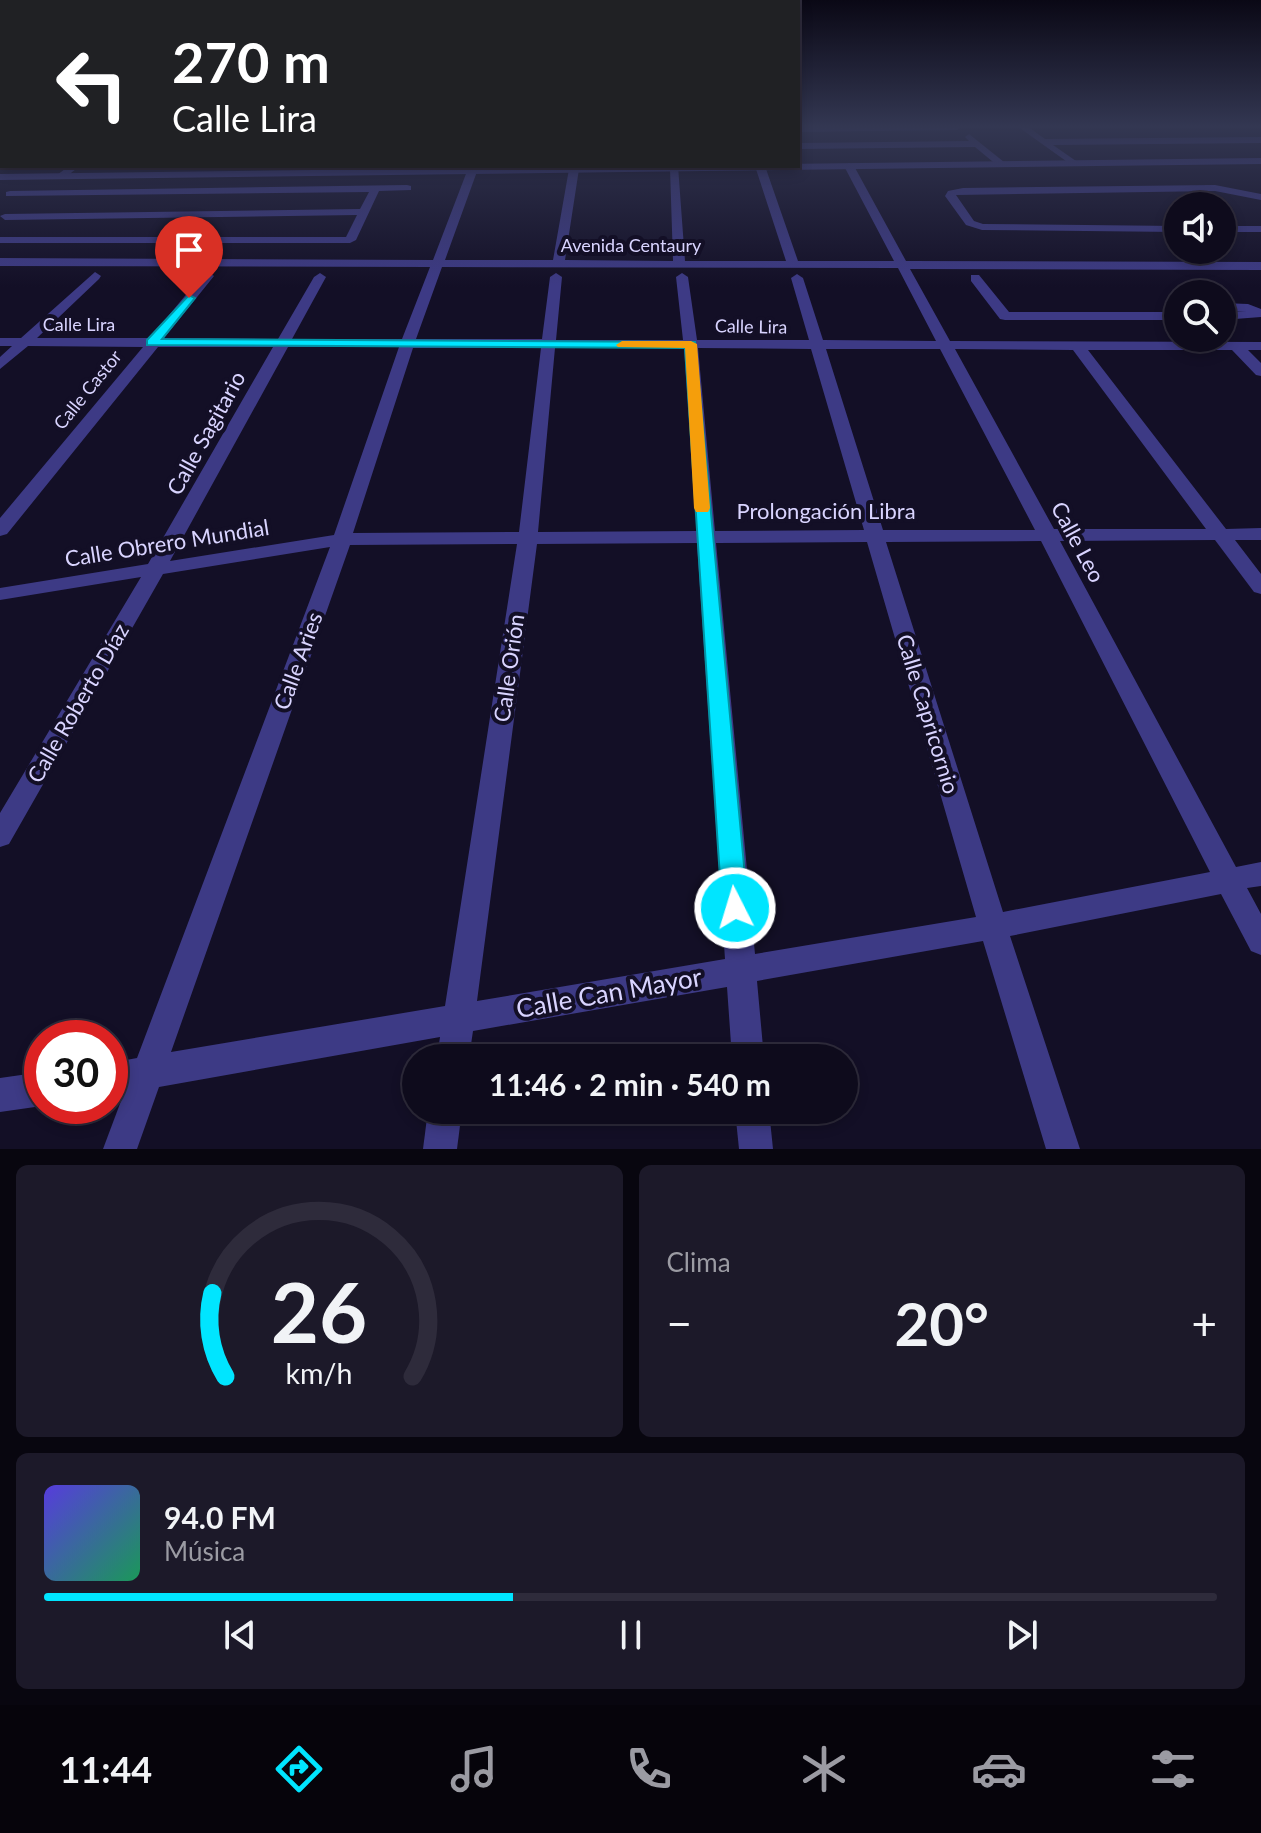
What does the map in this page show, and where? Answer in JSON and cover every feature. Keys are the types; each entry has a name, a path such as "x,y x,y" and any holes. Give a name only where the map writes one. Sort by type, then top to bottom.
{"street":[{"name":"Calle Aries","path":"120,1149 342,539 407,344 469,180"},
{"name":"Calle Orión","path":"455,1044 528,536 557,270 572,180"},
{"path":"676,180 680,271 691,344 747,1044"},
{"name":"Calle Capricornio","path":"765,180 1063,1149"},
{"name":"Calle Leo","path":"856,180 947,345 1261,942"},
{"path":"10,194 407,188"},
{"path":"1164,229 982,227 970,223 950,196 963,191 1215,188 1235,192"},
{"path":"0,240 350,240 375,189"},
{"path":"1236,192 1261,197"},
{"path":"2,220 25,194"},
{"path":"2,220 364,212"},
{"path":"1236,229 1261,229"},
{"path":"22,262 33,246 32,241"},
{"path":"4,276 22,262 61,241"},
{"name":"Avenida Centaury","path":"0,262 435,270 1260,270"},
{"name":"Avenida Centaury","path":"4,276 320,277 435,270"},
{"name":"Avenida Centaury","path":"906,271 981,278 1260,270"},
{"path":"0,365 95,276"},
{"name":"Calle Castor","path":"0,530 208,276"},
{"name":"Calle Sagitario","path":"155,570 320,277"},
{"path":"981,278 1008,306 1164,307"},
{"path":"981,278 1005,316 1164,316"},
{"path":"1236,308 1259,313 1236,316"},
{"name":"Calle Lira","path":"0,342 1164,346"},
{"path":"1078,346 1261,588"},
{"path":"1236,346 1261,372"},
{"name":"Calle Lira","path":"1236,346 1261,346"},
{"name":"Prolongación Libra","path":"342,539 1261,534"},
{"name":"Calle Obrero Mundial","path":"0,594 342,539"},
{"name":"Calle Roberto Díaz","path":"0,836 155,570"},
{"name":"Calle Can Mayor","path":"128,1076 993,927 1261,874"},
{"path":"0,1095 24,1092"},
{"path":"440,1149 443,1124"},
{"path":"753,1124 756,1149"}],"slow traffic":[{"path":"622,345 691,344 702,508"}],"route":[{"path":"189,298 152,343 691,344 735,908"}]}
